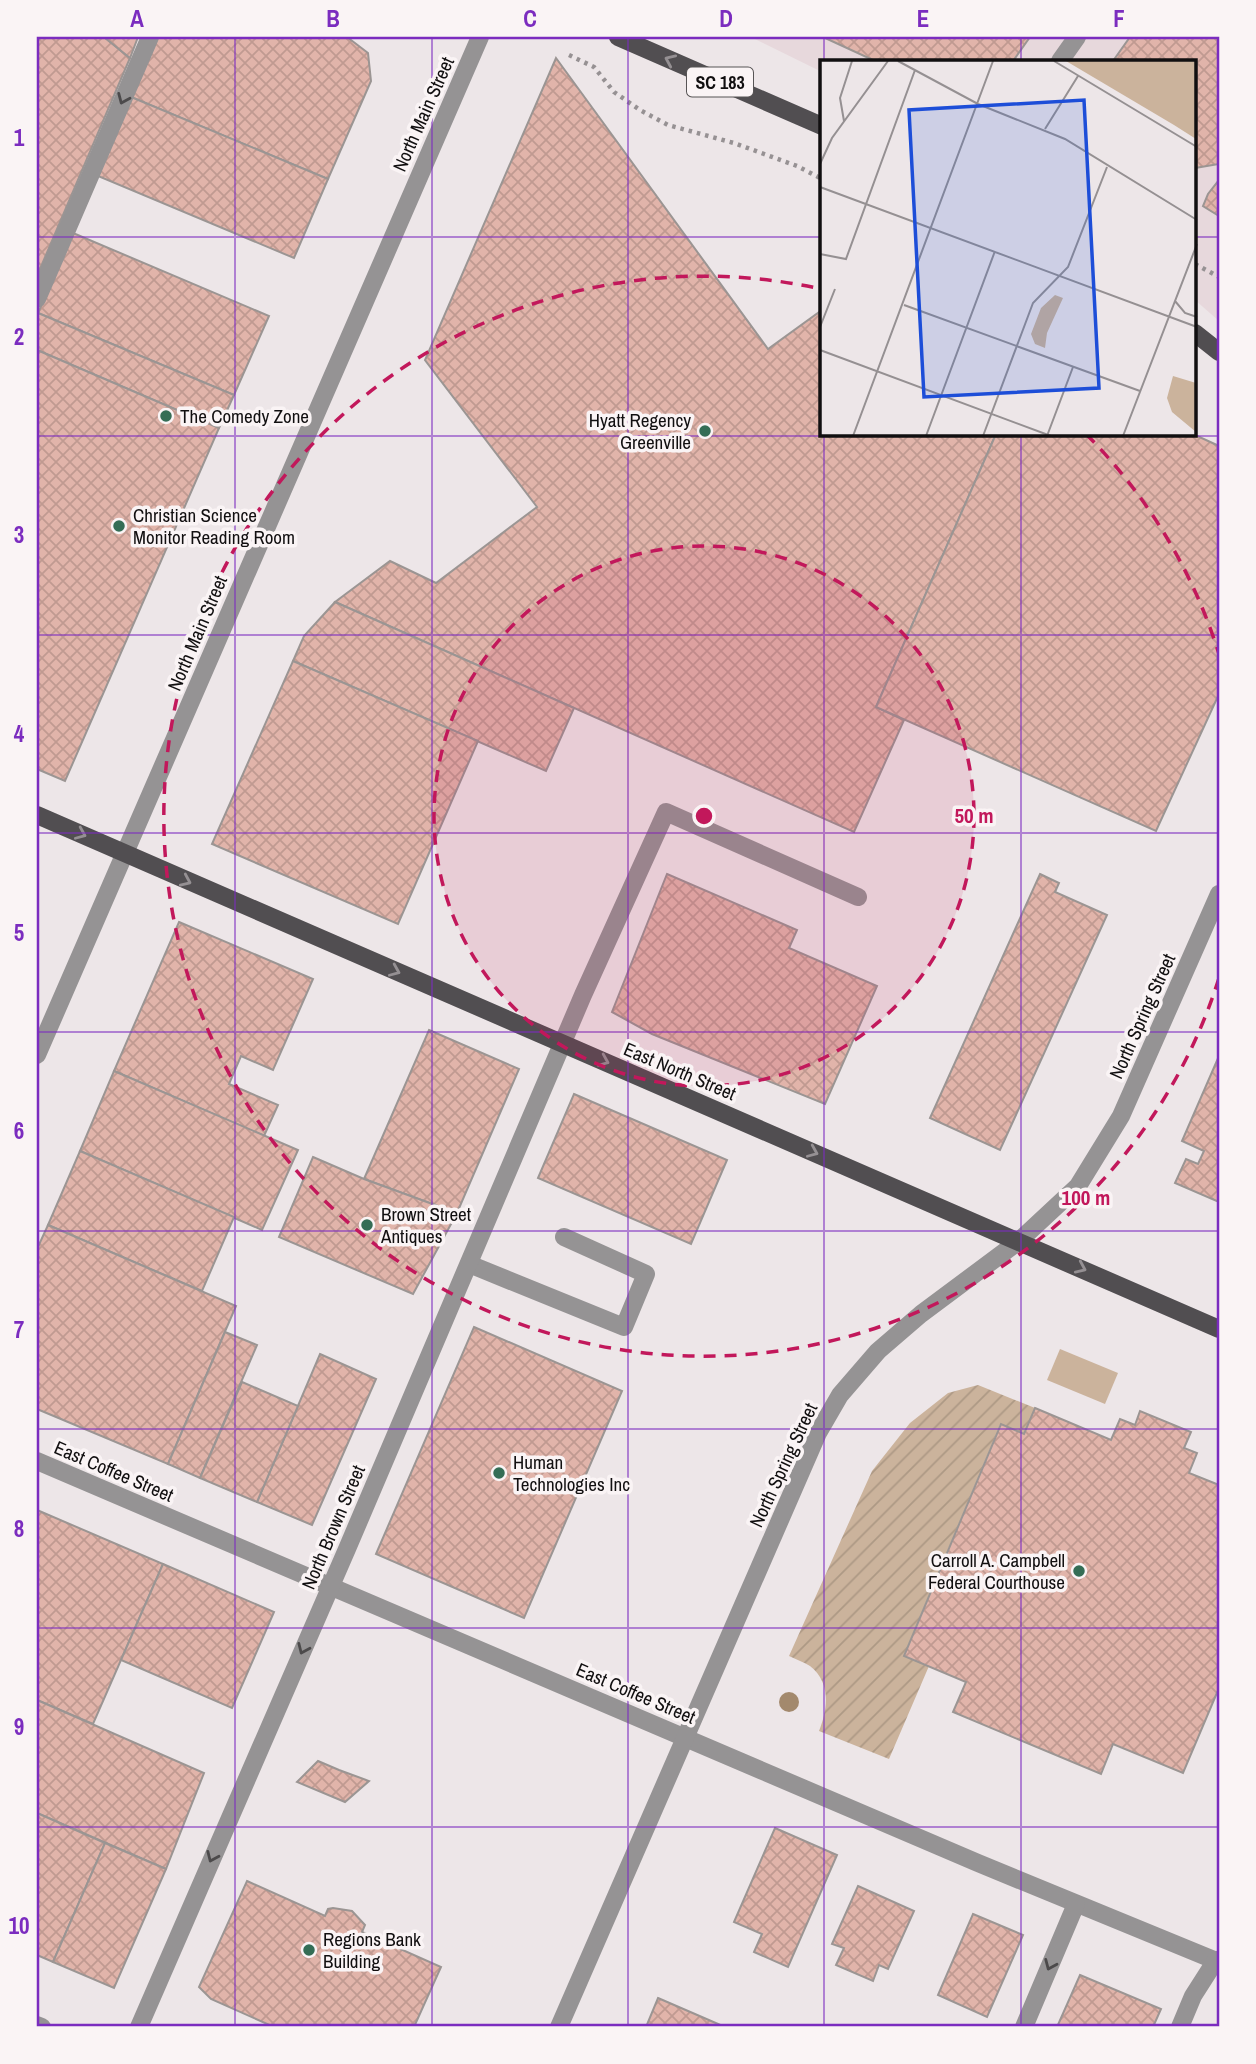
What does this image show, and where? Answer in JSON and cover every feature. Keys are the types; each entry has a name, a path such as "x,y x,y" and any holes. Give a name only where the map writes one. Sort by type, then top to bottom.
{"main road":[{"name":"SC 183","path":"618,37 820,126"},
{"path":"1196,334 1219,352"},
{"name":"East North Street","path":"37,815 1219,1329"}],"street":[{"path":"37,299 150,37"},
{"name":"North Main Street","path":"37,1055 480,37"},
{"path":"1061,60 1077,37"},
{"name":"North Brown Street","path":"138,2027 583,995 666,812 858,897"},
{"name":"North Spring Street","path":"559,2027 818,1433 840,1395 878,1352 921,1314 1019,1241 1078,1185 1121,1116 1219,894"},
{"path":"469,1264 624,1327 646,1275 564,1237"},
{"name":"East Coffee Street","path":"37,1461 1076,1904 1218,1961"},
{"path":"1024,2027 1076,1904"},
{"path":"1180,2027 1193,1996 1218,1961"},
{"path":"37,2025 42,2027"}],"path":[{"path":"569,55 594,68 614,92 668,125 734,143 797,166 820,178"},
{"path":"1196,265 1219,277"}],"shaded area":[{"path":"751,37 1219,37 1219,321 1196,301 1196,60 820,60 820,71"},
{"path":"1060,1349 1118,1373 1105,1404 1047,1380"},
{"path":"978,1385 1035,1408 1024,1434 1000,1425 904,1655 929,1666 889,1759 819,1731 826,1705 822,1680 810,1666 789,1656 872,1471 910,1423 948,1393"}],"building":[{"path":"37,37 104,37 130,58 37,276"},
{"path":"104,37 138,37 130,58"},
{"path":"157,37 347,37 368,53 371,81 328,179 131,97"},
{"path":"823,37 1030,37 1014,60 873,60"},
{"path":"1130,37 1219,37 1219,164 1196,168 1196,60 1114,60"},
{"path":"556,58 768,349 820,311 820,436 995,436 876,707 904,720 854,832 335,602 390,561 436,583 537,507 425,360"},
{"path":"131,97 328,179 294,258 98,176"},
{"path":"1219,180 1219,216 1203,206"},
{"path":"73,233 269,316 234,395 38,313"},
{"path":"38,313 234,395 219,428 37,350"},
{"path":"37,350 219,428 65,781 37,769"},
{"path":"1196,435 1219,446 1219,694 1156,831 876,707 995,436"},
{"path":"335,602 574,708 546,771 293,661 304,636"},
{"path":"293,661 478,741 398,924 212,844"},
{"path":"667,874 797,930 789,948 877,986 825,1104 652,1034 612,1012"},
{"path":"1040,874 1059,883 1055,892 1107,915 1000,1150 930,1118"},
{"path":"179,922 313,979 273,1070 241,1056 229,1084 278,1105 264,1136 114,1071"},
{"path":"429,1030 519,1069 457,1213 364,1179"},
{"path":"1219,1056 1219,1202 1175,1183 1186,1159 1198,1164 1204,1151 1182,1141"},
{"path":"114,1071 298,1150 262,1230 80,1151"},
{"path":"574,1094 727,1160 691,1244 538,1178"},
{"path":"80,1151 234,1217 202,1291 48,1225"},
{"name":"Brown Street Antiques","path":"313,1157 457,1213 413,1294 279,1237"},
{"path":"48,1225 236,1306 168,1464 37,1409 37,1249"},
{"name":"Human Technologies Inc","path":"474,1327 622,1391 524,1618 376,1554"},
{"path":"225,1332 257,1345 200,1478 168,1464"},
{"path":"320,1354 376,1379 312,1525 257,1502"},
{"path":"242,1382 298,1406 257,1502 200,1478"},
{"name":"Carroll A. Campbell Federal Courthouse","path":"1035,1408 1111,1440 1120,1419 1135,1425 1140,1411 1191,1432 1184,1448 1197,1453 1189,1473 1219,1485 1219,1688 1183,1773 1113,1744 1101,1774 953,1712 966,1682 904,1656 1001,1424 1024,1434"},
{"path":"37,1510 163,1564 93,1724 37,1700"},
{"path":"163,1564 274,1612 232,1708 121,1660"},
{"path":"37,1700 204,1773 166,1869 37,1813"},
{"path":"318,1761 369,1781 345,1802 297,1782"},
{"path":"37,1813 105,1843 53,1962 37,1955"},
{"path":"775,1828 837,1855 788,1967 754,1952 762,1934 734,1922"},
{"path":"105,1843 166,1869 114,1988 53,1962"},
{"name":"Regions Bank Building","path":"247,1881 325,1916 328,1909 333,1908 352,1911 365,1925 362,1932 441,1967 414,2027 274,2027 211,1999 199,1987"},
{"path":"858,1886 914,1911 888,1969 879,1965 873,1981 836,1965 844,1948 832,1944"},
{"path":"973,1914 1023,1935 987,2017 938,1995"},
{"path":"1080,1975 1161,2009 1153,2027 1057,2027"},
{"path":"658,1998 725,2027 646,2027"}],"place":[{"name":"The Comedy Zone","path":"166,416"},
{"name":"Hyatt Regency Greenville","path":"705,431"},
{"name":"Christian Science Monitor Reading Room","path":"119,526"},
{"name":"Brown Street Antiques","path":"367,1225"},
{"name":"Human Technologies Inc","path":"499,1473"},
{"name":"Carroll A. Campbell Federal Courthouse","path":"1079,1571"},
{"name":"Regions Bank Building","path":"309,1950"}]}
